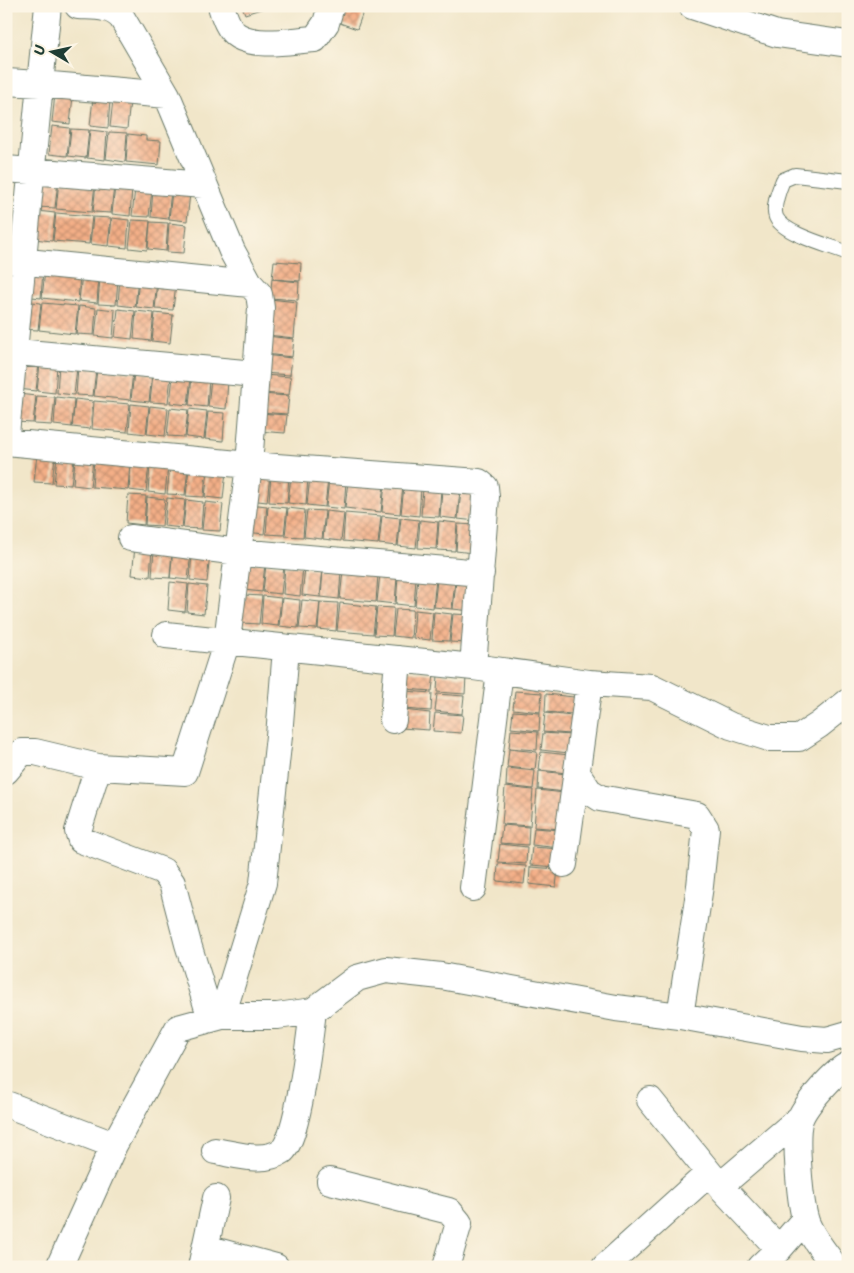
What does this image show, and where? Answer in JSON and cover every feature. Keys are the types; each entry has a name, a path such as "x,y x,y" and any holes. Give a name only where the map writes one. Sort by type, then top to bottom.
{"street":[{"path":"6,434 15,261 32,172 48,6"},
{"path":"6,771 22,752 35,752 98,767 185,772 227,641 249,465 261,308 259,294 250,284 232,251 167,96 116,10 78,6"},
{"path":"220,6 227,22 237,36 256,42 315,39 326,23 331,6"},
{"path":"692,6 777,34 848,44"},
{"path":"6,82 167,96"},
{"path":"6,169 203,185"},
{"path":"15,261 250,284"},
{"path":"11,351 255,374"},
{"path":"6,442 249,465 479,482 485,488 486,497 473,667"},
{"path":"131,538 238,552 481,573"},
{"path":"166,635 473,667 589,682 652,686 731,726 769,738 800,738 820,725 848,702"},
{"path":"216,1017 263,883 286,648"},
{"path":"393,720 398,659"},
{"path":"473,888 500,671"},
{"path":"564,864 589,682"},
{"path":"98,767 78,830 78,836 81,840 163,871 172,883 188,944 216,1017"},
{"path":"577,773 590,792 600,798 698,815 703,821 706,830 700,886 680,1016"},
{"path":"59,1267 114,1145 178,1028 216,1017 277,1016 313,1012 357,978 386,970 441,976 616,1008 680,1016 802,1038 837,1037 845,1066 816,1096 800,1118 715,1180 605,1267"},
{"path":"215,1151 265,1158 281,1152 288,1146 300,1098 313,1012"},
{"path":"650,1100 715,1180 779,1249"},
{"path":"6,1104 114,1145"},
{"path":"800,1118 800,1184 805,1219 835,1267"},
{"path":"330,1181 449,1211 459,1223 446,1267"},
{"path":"216,1198 204,1257 276,1267"},
{"path":"760,1267 779,1249 805,1219"}],"lane":[{"path":"848,181 795,175 783,180 776,198 776,217 785,229 848,253"}],"building":[{"path":"242,6 267,6 267,7 245,14"},
{"path":"336,6 346,6 363,12 357,29 331,20"},
{"path":"55,94 73,96 70,124 52,122"},
{"path":"93,98 110,100 108,128 90,126"},
{"path":"113,100 130,101 127,129 110,127"},
{"path":"52,126 70,128 67,156 49,154"},
{"path":"71,129 89,130 86,158 68,156"},
{"path":"90,130 107,132 105,160 87,158"},
{"path":"109,132 127,133 125,162 106,159"},
{"path":"128,134 146,136 146,140 161,141 159,165 126,162"},
{"path":"40,179 58,181 55,208 37,207"},
{"path":"59,181 95,184 92,212 56,209"},
{"path":"96,184 114,186 111,213 93,212"},
{"path":"115,186 132,188 130,216 112,214"},
{"path":"135,188 152,189 149,217 132,216"},
{"path":"153,189 171,191 168,219 151,217"},
{"path":"172,191 190,193 187,221 169,219"},
{"path":"37,211 55,213 52,241 34,239"},
{"path":"56,213 92,216 89,244 53,241"},
{"path":"93,217 111,218 108,246 90,244"},
{"path":"112,218 129,220 127,248 109,246"},
{"path":"132,220 150,221 147,250 129,248"},
{"path":"150,222 168,223 166,251 148,249"},
{"path":"169,223 187,225 184,253 167,252"},
{"path":"274,261 301,263 300,281 272,279"},
{"path":"26,269 43,270 41,298 23,296"},
{"path":"45,271 80,274 78,302 42,298"},
{"path":"82,274 99,275 97,303 79,301"},
{"path":"100,276 118,278 116,305 98,304"},
{"path":"120,277 138,279 135,307 118,305"},
{"path":"139,279 157,281 154,309 136,307"},
{"path":"272,279 299,282 298,300 270,298"},
{"path":"158,281 176,283 173,310 155,309"},
{"path":"270,299 297,302 294,338 267,335"},
{"path":"23,301 41,303 38,330 20,329"},
{"path":"42,303 78,306 75,334 39,330"},
{"path":"79,306 96,308 94,335 76,334"},
{"path":"98,308 115,310 113,338 95,336"},
{"path":"118,309 135,311 132,339 115,337"},
{"path":"136,311 154,313 151,341 134,339"},
{"path":"155,313 173,315 170,343 152,341"},
{"path":"266,336 294,339 292,357 265,354"},
{"path":"264,355 292,358 290,375 263,373"},
{"path":"21,362 39,363 36,391 18,389"},
{"path":"40,364 57,365 55,393 37,391"},
{"path":"59,365 77,367 74,395 57,393"},
{"path":"78,367 96,369 93,396 76,395"},
{"path":"97,369 133,372 130,400 94,396"},
{"path":"134,372 152,374 149,402 131,400"},
{"path":"153,374 171,376 168,403 150,402"},
{"path":"263,375 291,377 289,395 261,393"},
{"path":"173,376 191,377 188,405 170,403"},
{"path":"192,377 209,379 207,407 189,405"},
{"path":"211,379 228,381 226,409 208,407"},
{"path":"18,394 36,396 33,423 15,422"},
{"path":"261,394 289,396 287,414 259,412"},
{"path":"37,396 55,397 52,425 34,424"},
{"path":"56,397 74,399 72,427 54,425"},
{"path":"75,399 93,401 90,429 72,427"},
{"path":"94,401 130,404 127,432 92,429"},
{"path":"131,404 149,406 146,434 129,432"},
{"path":"150,406 168,408 165,436 147,434"},
{"path":"170,408 188,410 185,437 167,436"},
{"path":"189,409 207,411 204,439 186,437"},
{"path":"208,412 225,413 223,441 205,439"},
{"path":"259,413 287,415 285,433 257,431"},
{"path":"37,454 55,456 52,483 34,482"},
{"path":"57,456 74,458 71,485 54,484"},
{"path":"75,457 93,459 90,487 73,485"},
{"path":"94,459 130,463 128,490 92,487"},
{"path":"131,463 149,464 146,492 129,490"},
{"path":"150,465 168,466 165,494 148,492"},
{"path":"170,466 188,468 185,495 167,494"},
{"path":"189,468 206,470 204,497 186,496"},
{"path":"208,470 226,471 223,499 205,497"},
{"path":"252,472 270,474 267,502 249,500"},
{"path":"271,474 289,476 287,503 269,502"},
{"path":"291,476 308,477 306,505 288,503"},
{"path":"310,477 328,479 325,507 307,505"},
{"path":"329,479 346,481 344,509 326,507"},
{"path":"348,481 384,484 381,512 345,508"},
{"path":"385,484 403,486 400,514 382,512"},
{"path":"404,486 421,488 419,516 401,514"},
{"path":"423,488 441,489 439,517 421,516"},
{"path":"442,489 460,491 457,519 440,517"},
{"path":"461,491 479,493 476,521 458,519"},
{"path":"128,495 146,496 144,525 126,523"},
{"path":"147,497 165,499 162,526 145,525"},
{"path":"167,498 185,500 182,528 164,526"},
{"path":"186,500 203,502 201,529 183,528"},
{"path":"205,502 223,504 220,531 202,530"},
{"path":"249,504 267,506 264,534 246,532"},
{"path":"268,506 287,508 284,535 266,534"},
{"path":"288,508 305,510 303,537 285,536"},
{"path":"307,510 325,511 322,539 304,537"},
{"path":"326,511 344,513 341,541 323,539"},
{"path":"345,513 381,516 378,544 343,541"},
{"path":"382,516 400,518 397,546 379,544"},
{"path":"401,518 419,520 416,548 398,546"},
{"path":"420,520 438,522 436,549 418,548"},
{"path":"439,521 457,523 455,551 437,550"},
{"path":"458,524 476,525 473,553 456,551"},
{"path":"135,547 152,549 150,577 132,575"},
{"path":"154,548 172,550 170,578 152,577"},
{"path":"173,550 191,552 188,580 170,578"},
{"path":"192,552 210,554 207,582 190,580"},
{"path":"247,562 265,564 262,592 244,590"},
{"path":"266,564 284,566 281,594 263,592"},
{"path":"285,566 303,567 300,596 283,594"},
{"path":"305,568 323,569 320,597 302,595"},
{"path":"323,569 341,571 339,599 321,597"},
{"path":"343,571 378,574 376,602 340,599"},
{"path":"380,574 397,576 395,604 377,602"},
{"path":"398,577 416,578 414,606 396,604"},
{"path":"418,578 436,579 433,608 415,606"},
{"path":"437,580 455,581 452,609 434,607"},
{"path":"456,581 474,583 471,611 453,609"},
{"path":"170,582 188,584 185,612 168,610"},
{"path":"189,584 207,586 204,614 187,612"},
{"path":"244,595 262,596 259,624 241,623"},
{"path":"263,596 281,598 278,626 261,624"},
{"path":"282,598 300,600 298,628 279,626"},
{"path":"302,600 320,602 317,629 299,628"},
{"path":"320,602 338,603 336,631 318,629"},
{"path":"340,603 376,607 373,634 337,631"},
{"path":"377,607 394,608 392,636 374,635"},
{"path":"396,609 413,610 411,638 393,636"},
{"path":"415,610 433,612 430,640 413,638"},
{"path":"434,612 452,614 449,641 432,640"},
{"path":"453,614 471,615 468,643 450,642"},
{"path":"407,671 434,674 432,691 405,689"},
{"path":"438,674 466,677 465,694 437,692"},
{"path":"405,691 432,693 431,711 403,709"},
{"path":"515,691 542,693 540,712 513,709"},
{"path":"437,694 464,696 462,714 435,711"},
{"path":"546,694 574,697 572,714 545,712"},
{"path":"403,710 430,713 429,730 401,728"},
{"path":"513,711 540,713 539,731 511,728"},
{"path":"435,713 463,715 461,733 433,731"},
{"path":"545,713 572,716 570,734 543,732"},
{"path":"511,730 538,732 537,750 509,748"},
{"path":"543,733 571,735 569,753 541,750"},
{"path":"509,749 537,752 535,770 507,767"},
{"path":"541,752 569,755 567,773 539,770"},
{"path":"507,768 535,771 533,789 506,786"},
{"path":"539,771 567,774 565,792 538,789"},
{"path":"505,787 533,790 530,826 502,824"},
{"path":"537,790 565,793 561,829 534,827"},
{"path":"502,825 529,827 528,845 500,843"},
{"path":"534,828 562,830 560,848 532,845"},
{"path":"500,844 527,847 526,864 498,862"},
{"path":"532,847 560,849 558,867 530,865"},
{"path":"498,864 526,866 524,884 497,881"},
{"path":"530,867 558,869 556,887 529,884"}]}
